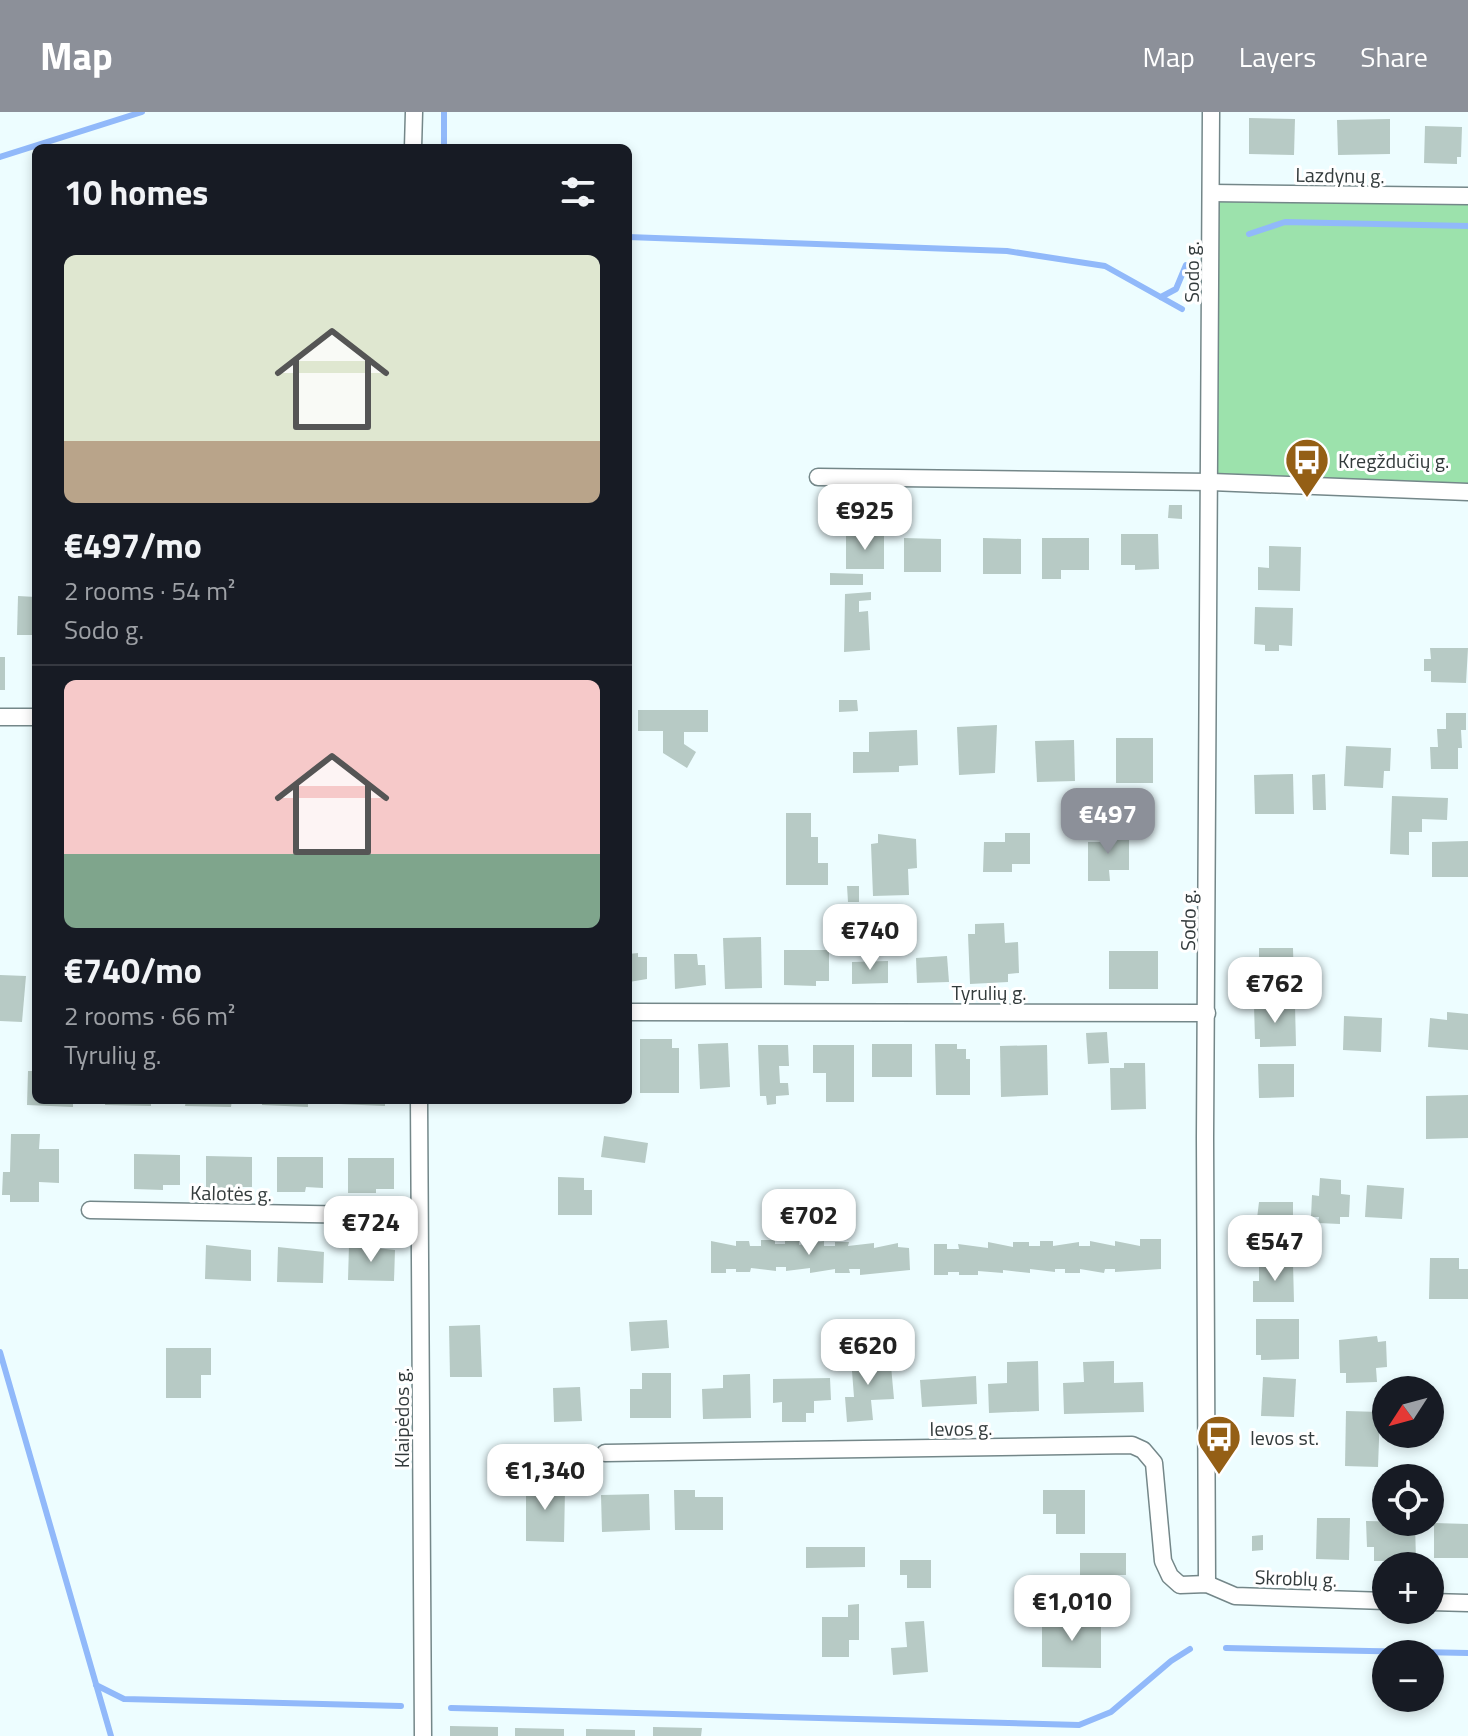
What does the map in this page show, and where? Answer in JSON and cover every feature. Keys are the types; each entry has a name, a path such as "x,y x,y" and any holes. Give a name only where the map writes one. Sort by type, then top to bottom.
{"street":[{"path":"413,144 414,112"},
{"name":"Sodo g.","path":"1207,1584 1211,112"},
{"name":"Lazdynų g.","path":"1211,193 1468,196"},
{"path":"818,477 1211,482 1468,492"},
{"path":"0,717 32,717"},
{"name":"Tyrulių g.","path":"632,1012 1207,1013"},
{"name":"Klaipėdos g.","path":"419,1104 423,1736"},
{"name":"Kalotės g.","path":"90,1210 419,1216"},
{"name":"Ievos g.","path":"605,1453 1132,1445 1143,1450 1154,1463 1160,1542 1170,1576 1180,1585 1207,1584"},
{"name":"Skroblų g.","path":"1207,1584 1235,1596 1372,1601"},
{"path":"1444,1602 1468,1603"}],"green space":[{"path":"1211,193 1468,196 1468,492 1211,482"}],"building":[{"path":"1249,118 1295,119 1294,155 1249,154"},
{"path":"1390,119 1390,154 1338,155 1337,120"},
{"path":"1425,126 1462,127 1461,157 1457,157 1457,164 1424,163"},
{"path":"1169,505 1182,505 1182,519 1168,518"},
{"path":"1121,534 1158,534 1159,569 1135,570 1135,565 1121,565"},
{"path":"846,536 884,536 884,569 846,569"},
{"path":"904,538 941,539 941,572 904,572"},
{"path":"983,538 1021,539 1021,574 983,574"},
{"path":"1042,538 1089,538 1089,570 1061,570 1061,579 1042,579"},
{"path":"1269,546 1301,547 1300,591 1258,590 1258,567 1269,568"},
{"path":"830,573 863,574 863,585 830,585"},
{"path":"871,592 871,600 859,601 859,612 868,611 870,650 844,652 845,594"},
{"path":"18,596 32,597 32,635 17,635"},
{"path":"1255,607 1293,608 1292,646 1279,645 1279,651 1265,651 1265,645 1254,644"},
{"path":"1430,648 1468,648 1466,683 1431,682 1431,671 1424,671 1424,659 1431,659"},
{"path":"0,657 5,657 5,690 0,690"},
{"path":"839,700 857,700 858,711 839,712"},
{"path":"638,710 708,710 708,732 684,732 684,744 696,752 687,768 663,753 663,731 638,731"},
{"path":"1446,713 1466,713 1466,730 1461,730 1462,748 1458,748 1458,769 1431,769 1430,747 1438,747 1437,729 1446,729"},
{"path":"997,725 995,773 959,775 957,727"},
{"path":"917,730 918,765 899,766 899,772 853,773 853,752 869,752 869,732"},
{"path":"1116,738 1153,738 1153,783 1116,783"},
{"path":"1074,740 1075,781 1037,782 1035,741"},
{"path":"1346,746 1391,748 1390,771 1384,771 1383,788 1344,786"},
{"path":"1293,774 1294,814 1255,814 1254,775"},
{"path":"1325,774 1326,810 1313,810 1312,775"},
{"path":"1392,796 1448,798 1447,820 1422,819 1422,832 1409,832 1409,855 1390,854"},
{"path":"786,813 811,813 811,837 818,837 818,863 828,863 828,885 786,885"},
{"path":"1101,832 1129,832 1129,870 1109,870 1110,881 1088,881 1088,842 1101,842"},
{"path":"1005,833 1030,833 1030,864 1012,864 1012,872 983,872 984,842 1005,842"},
{"path":"878,834 916,839 917,868 908,869 909,895 873,896 871,844 878,843"},
{"path":"1468,841 1468,877 1432,877 1432,842"},
{"path":"847,886 859,886 859,902 848,902"},
{"path":"1004,923 1005,943 1018,942 1019,973 1008,974 1008,982 970,984 968,934 975,934 975,924"},
{"path":"761,937 762,988 725,989 723,938"},
{"path":"1259,948 1293,948 1294,986 1259,986"},
{"path":"784,950 829,950 829,981 816,981 816,986 784,985"},
{"path":"1109,951 1158,951 1158,989 1109,989"},
{"path":"632,954 647,957 647,979 632,982"},
{"path":"674,954 697,954 698,965 705,965 706,985 675,989"},
{"path":"947,956 949,982 917,983 916,958"},
{"path":"888,961 888,983 852,984 852,962"},
{"path":"0,975 26,976 22,1022 0,1021"},
{"path":"1254,1005 1295,1005 1296,1046 1260,1047 1260,1039 1255,1039"},
{"path":"1447,1012 1468,1014 1468,1050 1428,1047 1430,1018 1447,1020"},
{"path":"1344,1016 1382,1018 1381,1052 1343,1050"},
{"path":"1107,1032 1109,1063 1088,1064 1086,1033"},
{"path":"640,1039 672,1039 672,1048 679,1048 679,1093 640,1093"},
{"path":"728,1043 730,1087 700,1089 698,1044"},
{"path":"872,1044 912,1044 912,1077 872,1077"},
{"path":"935,1044 957,1044 957,1049 966,1049 966,1059 970,1059 970,1095 936,1095"},
{"path":"758,1045 788,1045 789,1066 779,1066 780,1083 788,1083 789,1095 776,1096 776,1104 767,1105 766,1096 760,1096"},
{"path":"813,1045 854,1045 854,1102 826,1102 826,1073 813,1073"},
{"path":"1047,1045 1048,1095 1001,1097 1000,1046"},
{"path":"1124,1063 1145,1063 1146,1109 1111,1110 1110,1068 1124,1068"},
{"path":"1258,1064 1294,1064 1294,1097 1259,1098"},
{"path":"28,1071 32,1071 32,1104 73,1104 73,1107 27,1105"},
{"path":"1468,1095 1468,1138 1426,1139 1426,1096"},
{"path":"151,1104 151,1106 105,1105"},
{"path":"185,1104 231,1104 231,1107"},
{"path":"308,1104 308,1107 262,1105"},
{"path":"339,1104 385,1104 385,1106"},
{"path":"11,1134 40,1134 39,1149 59,1149 59,1183 39,1182 39,1202 10,1202 10,1195 2,1195 3,1172 10,1172"},
{"path":"604,1136 648,1143 645,1163 601,1157"},
{"path":"134,1154 180,1155 180,1185 163,1185 163,1190 134,1189"},
{"path":"206,1156 252,1157 252,1187 234,1187 234,1192 206,1191"},
{"path":"277,1157 323,1157 323,1188 306,1187 305,1192 277,1192"},
{"path":"348,1158 394,1158 394,1189 376,1189 376,1193 348,1193"},
{"path":"558,1177 584,1178 584,1190 592,1190 592,1215 558,1215"},
{"path":"1320,1178 1341,1180 1341,1194 1350,1195 1349,1217 1340,1217 1340,1224 1318,1223 1319,1217 1311,1217 1312,1195 1319,1196"},
{"path":"1367,1185 1404,1188 1402,1219 1365,1217"},
{"path":"1259,1202 1293,1202 1293,1220 1305,1220 1306,1231 1299,1231 1298,1242 1254,1243"},
{"path":"1140,1239 1161,1239 1161,1269 1115,1272 1115,1269 1105,1269 1104,1273 1080,1269 1080,1273 1065,1273 1065,1269 1055,1269 1055,1272 1030,1269 1030,1273 1003,1270 1003,1273 978,1271 978,1275 948,1272 948,1275 934,1275 934,1244 947,1244 947,1249 959,1249 958,1244 988,1248 988,1242 1013,1247 1013,1242 1029,1242 1029,1246 1040,1246 1040,1241 1053,1241 1053,1246 1079,1242 1079,1246 1090,1246 1090,1241 1115,1246 1115,1241 1140,1246"},
{"path":"761,1240 785,1244 785,1240 799,1240 799,1245 824,1241 824,1246 835,1246 835,1242 849,1242 848,1246 874,1243 874,1248 898,1243 898,1247 909,1248 910,1270 860,1275 860,1269 849,1269 850,1273 835,1273 835,1269 810,1273 810,1268 786,1271 786,1267 776,1267 776,1271 751,1268 750,1272 726,1269 726,1273 711,1273 711,1241 736,1246 736,1241 749,1241 750,1246 761,1246"},
{"path":"206,1245 251,1250 251,1281 205,1279"},
{"path":"349,1245 395,1250 394,1281 348,1280"},
{"path":"278,1247 324,1252 323,1283 277,1282"},
{"path":"1430,1258 1459,1258 1459,1269 1468,1269 1468,1299 1429,1299"},
{"path":"1259,1263 1293,1263 1294,1302 1253,1302 1253,1281 1259,1281"},
{"path":"1256,1319 1299,1319 1299,1359 1261,1360 1261,1355 1256,1355"},
{"path":"667,1320 669,1348 631,1351 629,1322"},
{"path":"480,1325 482,1377 450,1377 449,1326"},
{"path":"1377,1336 1378,1342 1386,1341 1387,1367 1376,1368 1377,1376 1372,1376 1372,1382 1346,1383 1346,1373 1340,1373 1339,1340"},
{"path":"166,1348 211,1348 211,1375 201,1375 201,1398 166,1398"},
{"path":"880,1356 881,1367 891,1366 894,1399 871,1400 873,1420 847,1422 845,1397 854,1397 851,1358"},
{"path":"1038,1361 1039,1411 989,1413 988,1384 1007,1383 1007,1362"},
{"path":"1114,1361 1114,1383 1143,1382 1144,1412 1064,1414 1063,1383 1084,1382 1083,1362"},
{"path":"642,1373 671,1373 671,1418 630,1418 630,1389 642,1389"},
{"path":"750,1374 751,1418 703,1419 702,1389 723,1388 723,1375"},
{"path":"976,1376 977,1404 922,1407 920,1380"},
{"path":"1263,1377 1296,1379 1294,1417 1261,1416"},
{"path":"830,1378 831,1400 814,1401 814,1413 806,1413 806,1422 782,1422 782,1402 773,1403 773,1379"},
{"path":"580,1387 582,1421 554,1422 553,1388"},
{"path":"1346,1411 1372,1412 1372,1448 1379,1448 1378,1464 1372,1464 1372,1467 1345,1466"},
{"path":"526,1479 553,1479 552,1489 565,1489 564,1542 526,1541"},
{"path":"674,1490 695,1490 695,1497 723,1497 723,1530 675,1530"},
{"path":"1043,1490 1085,1490 1085,1534 1056,1534 1056,1514 1043,1514"},
{"path":"649,1494 650,1530 602,1532 601,1495"},
{"path":"1317,1518 1350,1518 1349,1560 1316,1559"},
{"path":"1366,1521 1372,1521 1372,1536 1415,1536 1416,1552 1374,1552 1374,1547 1367,1547"},
{"path":"1444,1523 1468,1524 1468,1558 1444,1558 1444,1552 1434,1552 1434,1536 1444,1536"},
{"path":"1263,1535 1263,1550 1252,1551 1252,1536"},
{"path":"806,1547 865,1547 865,1567 806,1568"},
{"path":"1080,1553 1126,1553 1126,1575 1113,1575 1114,1602 1080,1602"},
{"path":"900,1560 931,1560 931,1588 907,1588 907,1575 900,1575"},
{"path":"859,1604 859,1640 849,1640 849,1657 822,1657 822,1617 848,1617 848,1605"},
{"path":"1042,1618 1101,1618 1101,1668 1042,1667"},
{"path":"924,1621 928,1672 893,1675 891,1648 907,1647 905,1622"},
{"path":"450,1726 498,1727 498,1736 450,1736"},
{"path":"653,1727 702,1728 701,1736 653,1736"},
{"path":"515,1728 564,1729 564,1736 515,1736"},
{"path":"586,1729 635,1730 635,1736 586,1736"}],"waterway":[{"path":"41,144 142,112"},
{"path":"444,112 444,144"},
{"path":"0,157 32,147"},
{"path":"1249,234 1285,222 1468,226"},
{"path":"632,237 1007,251 1105,266 1182,309"},
{"path":"1161,297 1176,289 1186,265"},
{"path":"0,1352 111,1736"},
{"path":"1226,1648 1468,1653"},
{"path":"451,1708 1079,1725 1111,1712 1171,1661 1190,1649"},
{"path":"96,1685 124,1699 401,1706"}],"place":[{"name":"Kregždučių g.","path":"1307,499"},
{"name":"Ievos st.","path":"1219,1476"}]}
